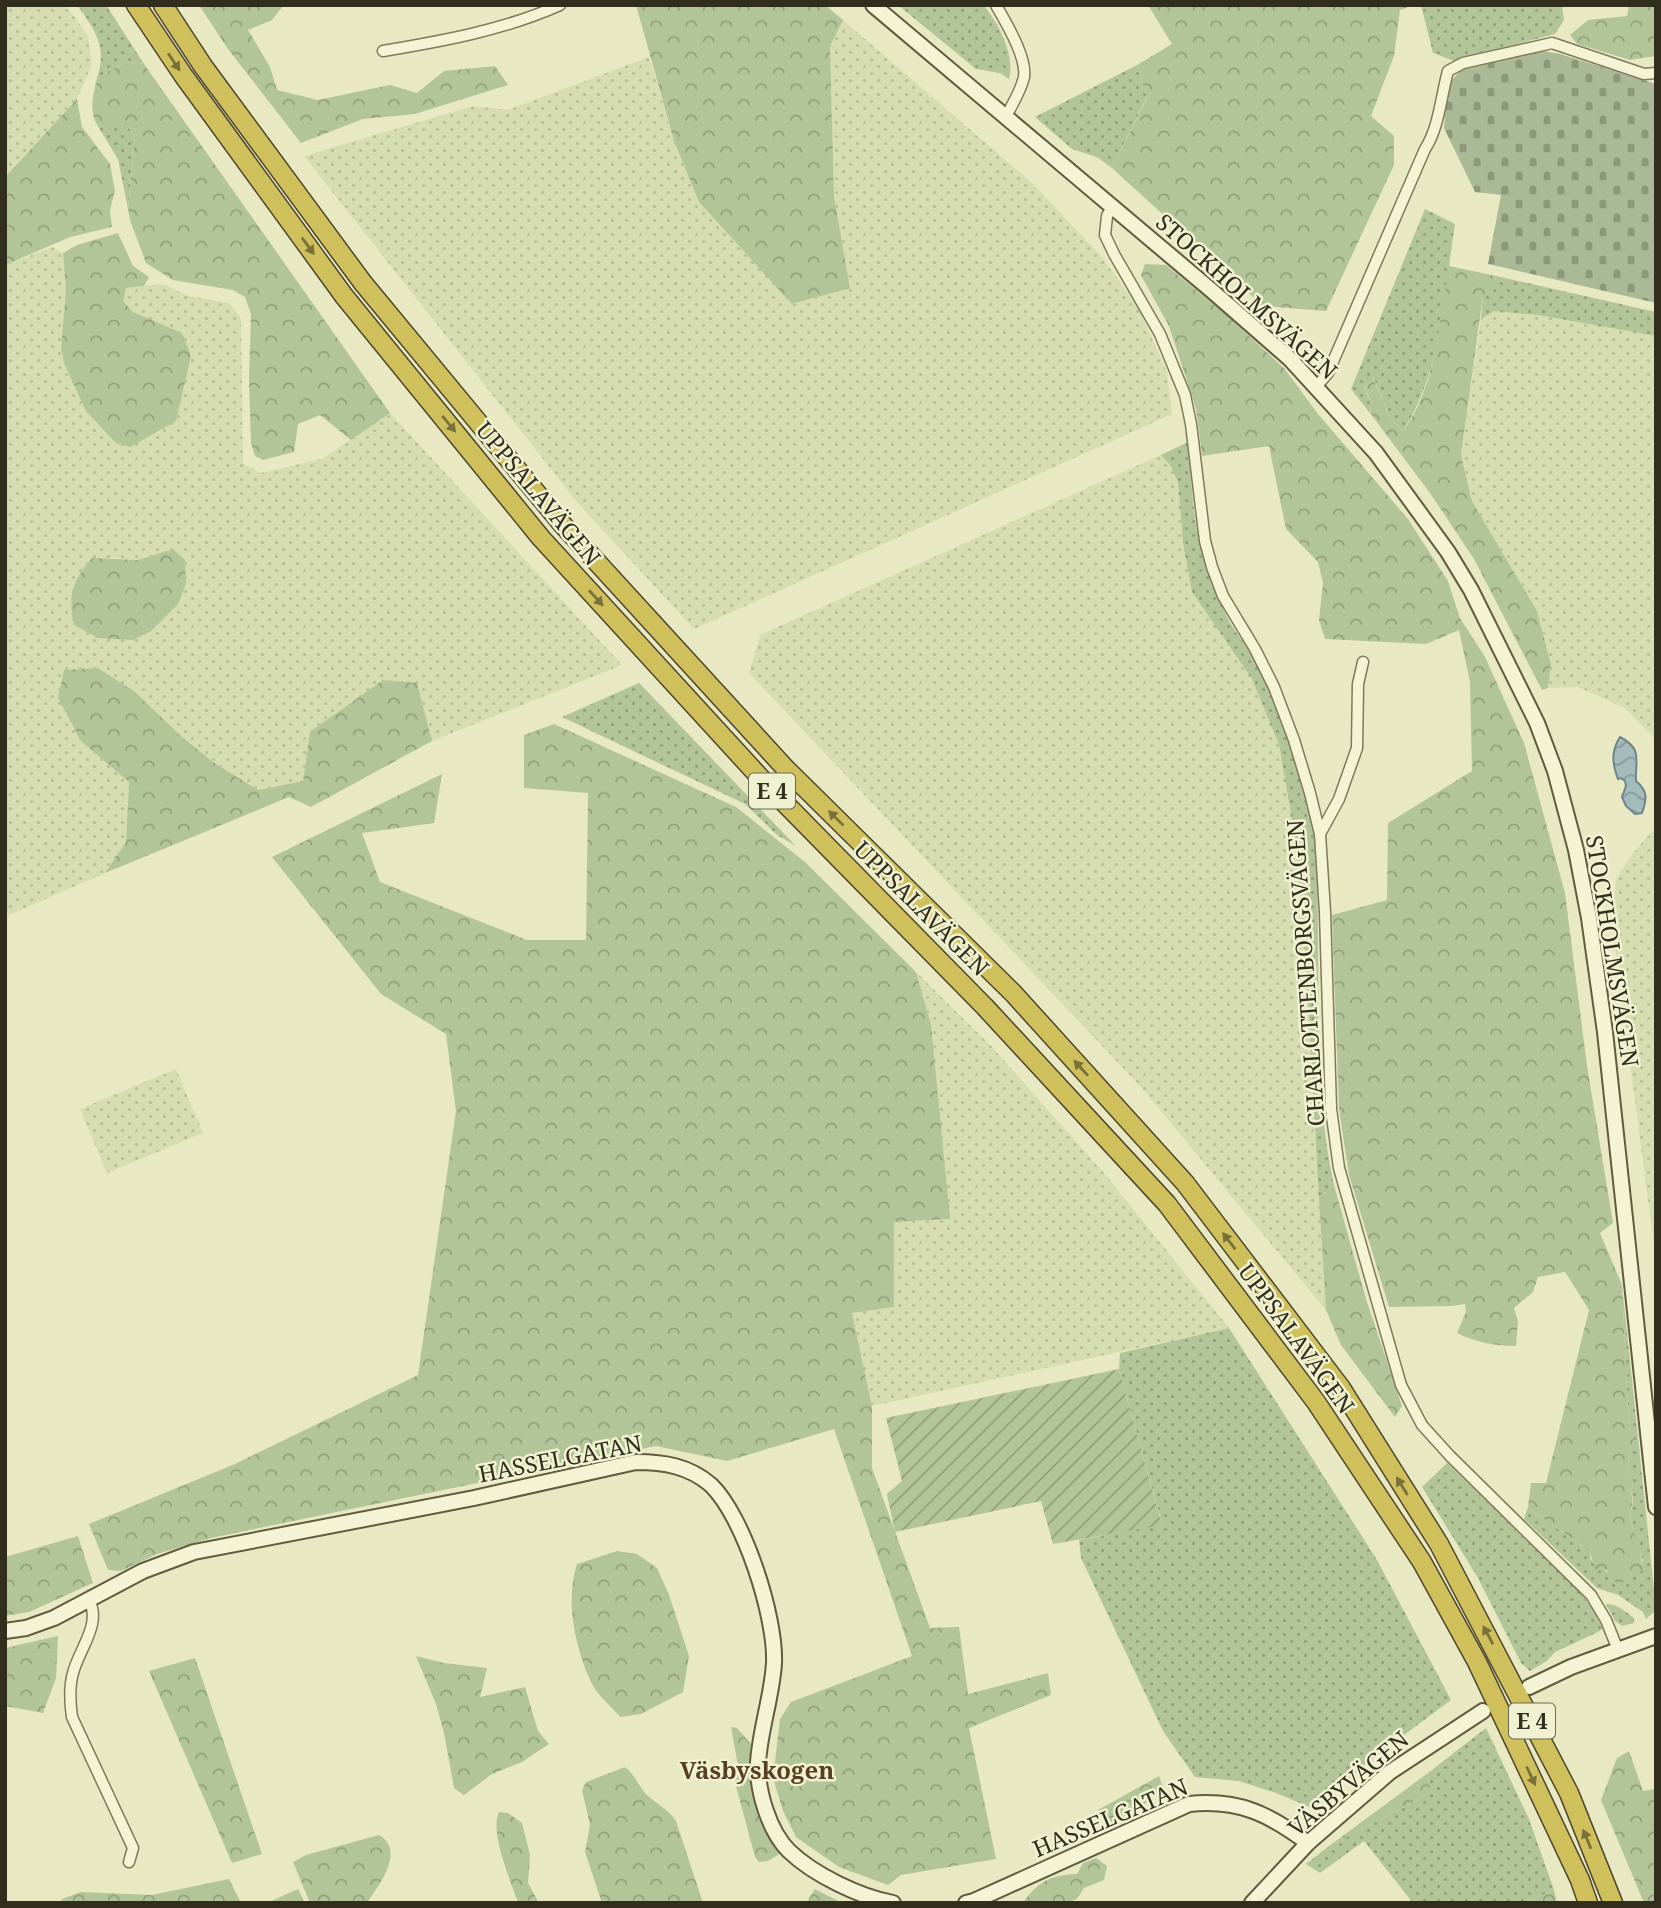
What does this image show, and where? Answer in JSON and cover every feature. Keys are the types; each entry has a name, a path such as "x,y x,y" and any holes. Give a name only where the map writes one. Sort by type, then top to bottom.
{"highway":[{"name":"UPPSALAVÄGEN","path":"136,5 183,75 344,296 541,538 767,786 985,1007 1167,1204 1315,1402 1422,1562 1477,1662 1580,1880 1588,1903"},
{"name":"UPPSALAVÄGEN","path":"163,5 204,66 363,283 563,525 786,769 1013,993 1185,1183 1340,1388 1439,1544 1569,1793 1613,1903"}],"street":[{"path":"383,51 486,31 528,19 560,5"},
{"name":"STOCKHOLMSVÄGEN","path":"873,5 1255,328 1316,387 1376,453 1448,552 1513,670 1555,771 1576,849 1589,918 1624,1191 1656,1507"},
{"path":"996,5 1017,44 1024,75 1005,118"},
{"path":"1316,387 1328,373 1425,149 1434,135 1448,71 1463,63 1552,43 1644,74 1656,73"},
{"name":"CHARLOTTENBORGSVÄGEN","path":"1112,207 1107,216 1105,235 1160,334 1185,395 1205,541 1212,567 1223,596 1274,687 1294,740 1320,834 1331,1109 1339,1168 1401,1385 1422,1425 1440,1446 1591,1595 1606,1620 1618,1650"},
{"path":"1320,834 1339,799 1357,748 1358,684 1363,662"},
{"name":"HASSELGATAN","path":"5,1632 54,1618 143,1571 194,1552 474,1498 636,1462 659,1462 676,1466 709,1484 725,1500 737,1522 757,1575 771,1623 774,1660 771,1694 758,1763 760,1788 768,1818 788,1850 817,1872 872,1901 893,1903"},
{"path":"89,1600 95,1612 73,1673 70,1703 72,1717 133,1848 129,1862"},
{"path":"1529,1687 1656,1636"},
{"name":"VÄSBYVÄGEN","path":"1252,1903 1308,1843 1390,1772 1483,1711"},
{"name":"HASSELGATAN","path":"966,1903 1189,1804 1214,1801 1240,1805 1269,1817 1308,1843"}],"green space":[{"path":"5,5 66,5 88,36 92,65 77,99 5,176"},
{"path":"77,5 106,5 144,64 127,61 97,78 101,57 98,39"},
{"path":"199,5 284,5 272,20 248,30 270,67 277,90 318,100 390,85 417,93 444,71 495,66 508,85 415,114 363,119 301,143 228,49"},
{"path":"636,5 825,5 843,20 830,46 834,196 850,288 792,304 699,202 674,141"},
{"path":"898,5 983,5 994,20 1008,50 1011,70 1009,79 1000,73 976,69"},
{"path":"1148,5 1408,5 1400,10 1394,56 1371,116 1394,136 1394,165 1326,311 1263,306 1112,168 1147,98 1137,65 1172,44"},
{"path":"1421,5 1562,5 1564,20 1555,34 1454,61 1433,53"},
{"path":"1629,5 1656,5 1656,56 1630,60 1577,44 1570,35 1588,20 1627,16"},
{"path":"843,20 1032,183 1101,256 1138,307 1167,372 1172,414 694,629 577,502 304,156 473,106 507,110 649,57 674,141 699,202 793,304 850,287 834,196 830,46"},
{"path":"1544,51 1656,84 1656,303 1488,264 1501,195 1475,192 1444,128 1447,91 1462,69"},
{"path":"127,61 144,64 390,413 351,440 320,415 298,424 294,452 263,460 255,456 251,443 249,379 251,314 245,297 233,290 173,280 146,263 128,209 135,137 129,128 99,128 93,116 92,104 97,78"},
{"path":"1137,65 1147,97 1112,168 1097,157 1072,149 1035,117"},
{"path":"77,99 82,127 110,164 115,191 110,210 112,227 70,237 5,265 5,177"},
{"path":"99,128 129,128 135,137 128,209 118,159"},
{"path":"1425,209 1455,224 1434,357 1416,408 1403,431 1390,417 1373,377 1364,386 1371,403 1370,413 1351,389"},
{"path":"118,233 133,266 149,277 144,286 126,288 123,301 133,312 182,333 191,356 176,421 130,447 116,443 86,411 64,363 61,346 66,290 63,253 77,245"},
{"path":"52,247 63,253 66,290 61,346 182,333 132,312 122,301 126,288 163,284 189,296 229,303 241,318 243,463 261,473 324,458 390,413 622,665 432,741 417,683 310,732 303,781 258,790 213,762 180,735 81,741 129,782 126,842 105,873 5,917 5,265","holes":["173,549 69,604 110,558 138,560"]},
{"path":"1145,264 1166,265 1284,368 1318,414 1408,519 1448,581 1460,618 1485,657 1524,743 1565,893 1587,1066 1613,1223 1600,1233 1622,1285 1629,1428 1634,1438 1627,1468 1634,1487 1630,1490 1630,1518 1642,1565 1642,1571 1632,1573 1628,1581 1611,1581 1607,1570 1595,1569 1590,1552 1528,1507 1531,1483 1546,1483 1589,1310 1565,1272 1538,1277 1533,1292 1514,1308 1518,1321 1516,1346 1485,1343 1457,1333 1466,1312 1465,1304 1389,1307 1349,1175 1339,1109 1332,915 1387,900 1388,823 1472,771 1470,682 1459,630 1426,644 1325,639 1319,620 1323,583 1318,562 1286,529 1269,446 1202,456 1196,409 1169,326 1141,275"},
{"path":"1449,266 1496,276 1493,291 1483,296 1461,455 1472,501 1537,611 1551,664 1548,688 1542,690 1474,559 1430,493 1370,413 1371,402 1364,385 1372,376 1390,417 1403,431 1414,414 1430,374"},
{"path":"1496,276 1656,312 1656,336 1538,315 1494,311 1481,319 1483,295 1493,291"},
{"path":"1494,310 1656,336 1656,746 1653,737 1625,708 1578,687 1548,688 1551,663 1537,611 1472,501 1461,455 1481,319"},
{"path":"1188,442 1194,511 1204,561 1229,621 1258,665 1275,702 1298,769 1313,831 1317,886 1321,1094 1334,1185 1319,1198 1306,968 1295,837 1279,745 1252,679 1192,592 1183,543 1178,482 1170,465 1161,455"},
{"path":"1161,455 1170,465 1178,482 1183,543 1192,592 1252,679 1279,745 1295,837 1306,968 1326,1310 1141,1087 749,673 760,635"},
{"path":"173,549 185,560 186,584 178,604 151,631 133,640 98,638 74,625 71,605 73,589 92,558 138,560"},
{"path":"98,668 135,692 213,762 258,790 303,781 310,732 383,680 417,683 432,741 311,807 289,797 105,873 126,842 129,782 81,741 58,698 64,670"},
{"path":"639,683 796,846 777,835 745,804 562,717"},
{"path":"554,724 736,807 805,862 916,972 931,1024 950,1219 894,1222 894,1307 852,1313 872,1406 872,1468 930,1628 959,1627 968,1694 1048,1673 1051,1695 969,1728 996,1859 901,1875 888,1885 839,1867 796,1837 783,1811 773,1778 780,1719 791,1702 912,1656 834,1429 727,1461 656,1446 211,1538 157,1554 121,1571 108,1570 89,1524 235,1464 418,1375 456,1111 446,1034 381,994 272,857 442,774 434,823 362,833 380,882 527,940 586,940 588,793 524,788 524,735"},
{"path":"1656,827 1656,1261 1612,925 1616,879 1633,853"},
{"path":"916,972 993,1048 1104,1173 1229,1328 872,1406 852,1313 893,1307 894,1222 949,1219 931,1024"},
{"path":"176,1069 203,1133 107,1173 80,1109"},
{"path":"1334,1185 1366,1299 1402,1406 1395,1417 1341,1345 1326,1310 1319,1198"},
{"path":"1622,1285 1655,1599 1654,1612 1646,1619 1643,1612 1618,1595 1597,1588 1524,1519 1528,1507 1590,1552 1591,1560 1622,1583 1628,1581 1643,1561 1630,1519 1633,1498 1630,1490 1634,1487 1627,1468 1634,1438 1629,1428"},
{"path":"1229,1328 1377,1560 1451,1700 1369,1761 1314,1809 1239,1781 1195,1777 1163,1731 1081,1558 1079,1540 1162,1524 1119,1369 1120,1353"},
{"path":"1119,1369 1162,1525 1053,1544 1041,1501 895,1532 887,1494 902,1481 886,1418"},
{"path":"1447,1463 1568,1579 1590,1605 1602,1629 1555,1652 1547,1661 1530,1671 1521,1663 1478,1578 1422,1487"},
{"path":"78,1536 93,1583 29,1612 5,1616 5,1557"},
{"path":"617,1551 637,1554 657,1568 689,1656 683,1692 641,1714 620,1717 591,1682 576,1639 572,1608 577,1564"},
{"path":"1606,1604 1624,1610 1634,1618 1634,1623 1622,1626 1615,1621"},
{"path":"58,1636 56,1678 43,1713 5,1706 5,1648"},
{"path":"416,1656 444,1663 487,1668 480,1697 525,1687 538,1731 549,1744 522,1762 492,1774 464,1795 454,1788 436,1704"},
{"path":"195,1658 262,1854 232,1863 149,1671"},
{"path":"731,1727 737,1728 751,1744 751,1773 756,1801 766,1828 781,1853 768,1861 759,1862 755,1857 733,1775 738,1766"},
{"path":"1486,1728 1529,1819 1554,1890 1525,1903 1413,1903 1364,1841 1320,1873 1306,1864 1329,1846 1431,1793 1428,1773"},
{"path":"1629,1751 1643,1791 1656,1789 1656,1903 1644,1903 1601,1800 1617,1758"},
{"path":"625,1767 646,1794 676,1821 703,1903 602,1903 585,1852 590,1825 582,1790 586,1782"},
{"path":"1428,1773 1431,1793 1329,1846"},
{"path":"1159,1776 1163,1788 1138,1810 1106,1825 1098,1810"},
{"path":"499,1812 508,1813 522,1823 530,1855 528,1883 539,1903 518,1903 499,1844"},
{"path":"379,1835 387,1842 390,1859 383,1878 367,1903 310,1903 293,1862 306,1855"},
{"path":"1096,1858 1107,1866 1104,1880 1084,1888 1077,1899 1066,1903 1023,1903 1040,1884 1060,1876 1077,1874 1083,1863"},
{"path":"229,1879 241,1903 61,1903 62,1899 81,1892 152,1895"},
{"path":"298,1889 305,1903 267,1903"},
{"path":"815,1889 842,1903 808,1903"},
{"path":"1554,1890 1557,1903 1525,1903"}],"water":[{"path":"1620,737 1635,751 1636,781 1643,788 1645,796 1642,813 1635,814 1626,806 1622,797 1625,781 1618,779 1613,757"}],"district":[{"name":"Väsbyskogen","path":"757,1769"}]}
